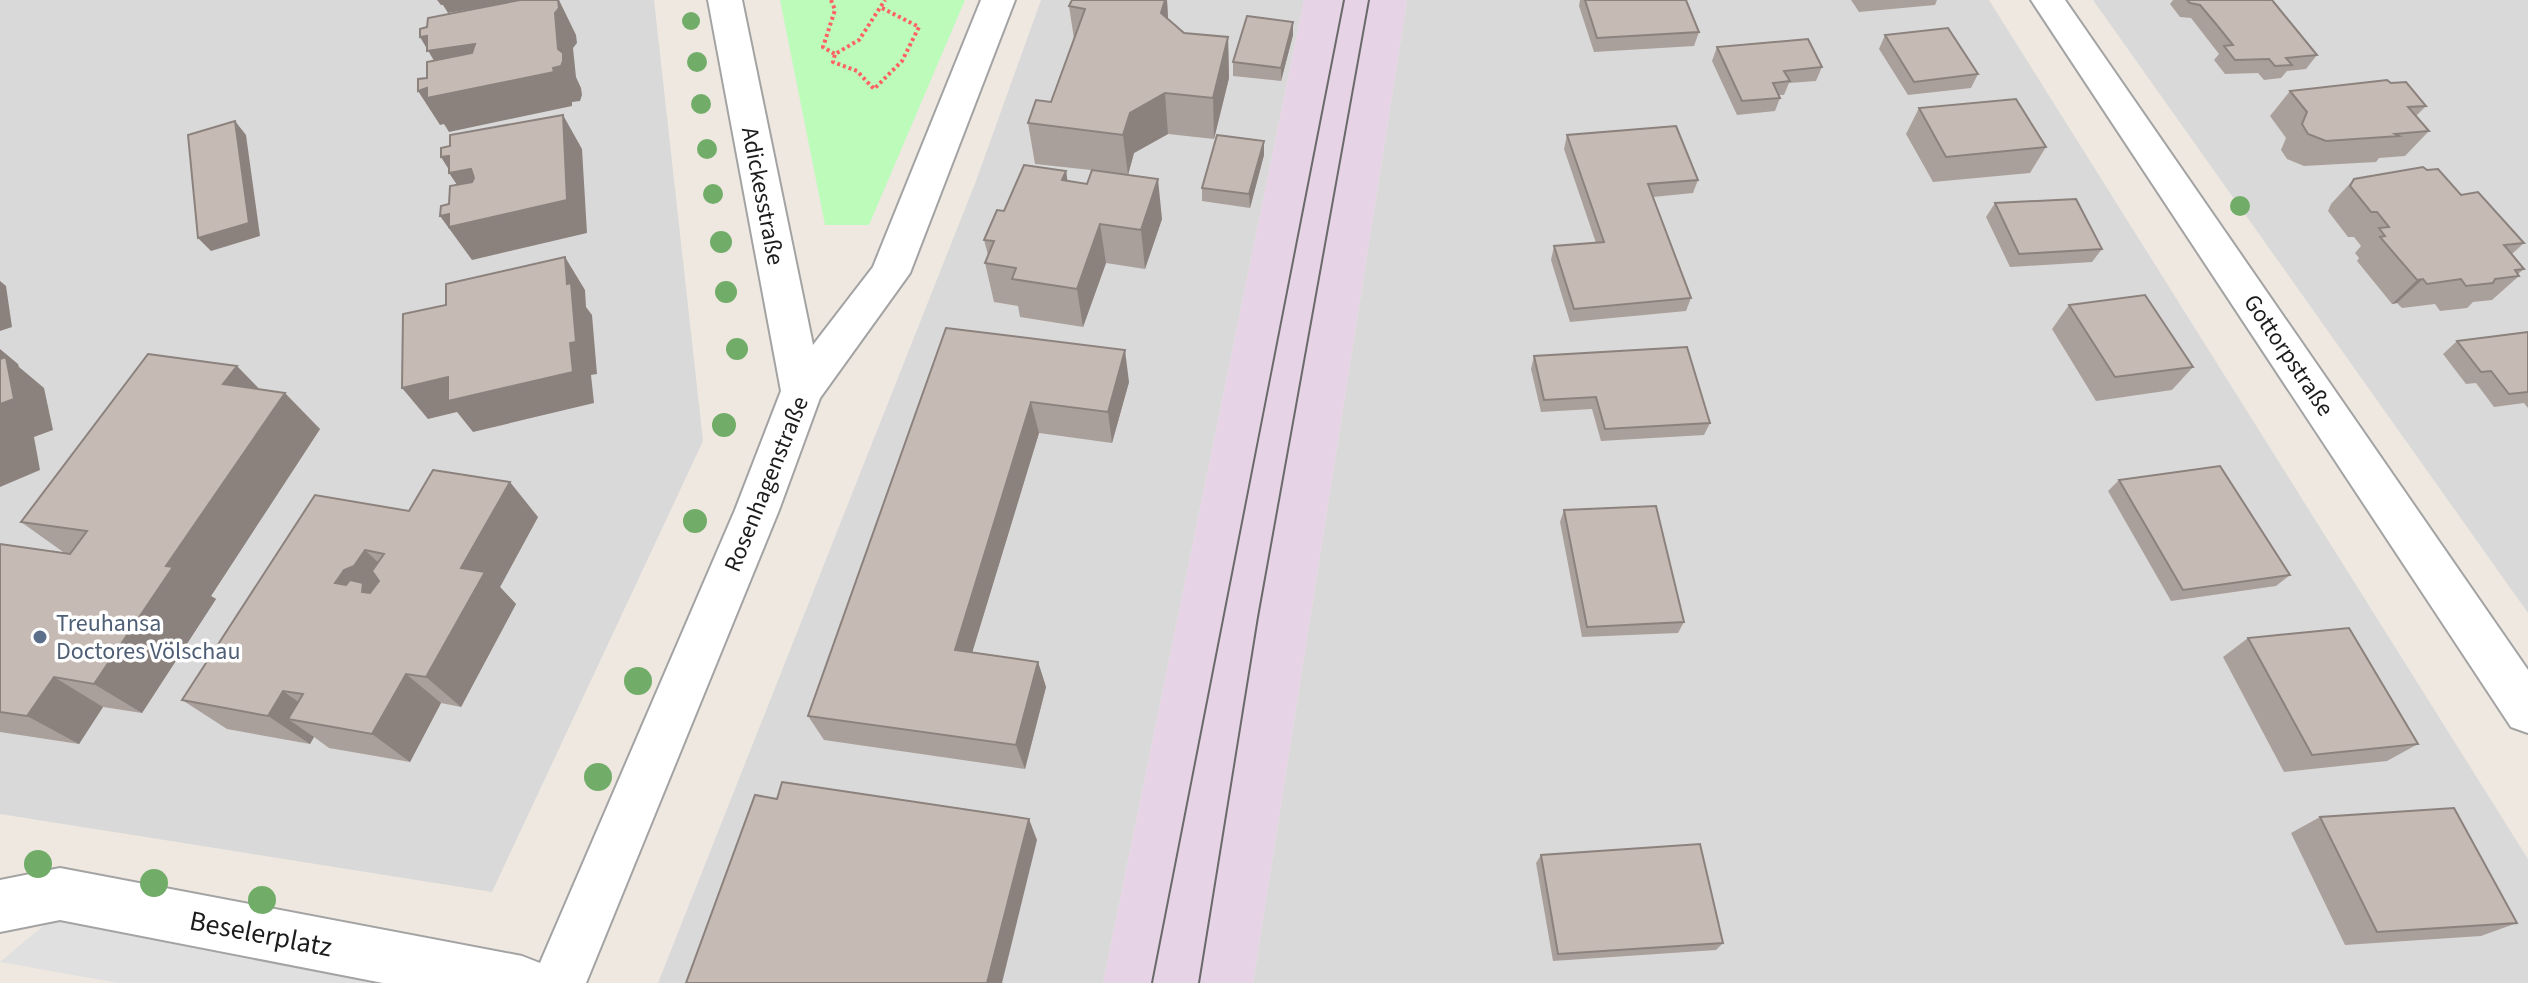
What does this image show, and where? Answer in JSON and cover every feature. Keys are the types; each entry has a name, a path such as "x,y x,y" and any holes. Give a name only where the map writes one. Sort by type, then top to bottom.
{"street":[{"name":"Adickesstraße","path":"725,0 802,391"},
{"name":"Rosenhagenstraße","path":"559,983 757,510 802,391 890,273 998,0"},
{"name":"Gottorpstraße","path":"2048,0 2528,711"},
{"name":"Beselerplatz","path":"0,906 60,894 522,983"}],"path":[{"path":"831,0 835,10 823,47 835,54"},
{"path":"882,8 919,27 918,39 902,57 890,79 874,89 857,71 833,62 835,54 859,40 885,0"}],"shaded area":[{"path":"0,0 654,0 703,441 492,892 0,814"},
{"path":"1041,0 1304,0 1103,983 658,983 976,181"},
{"path":"1304,0 1407,0 1253,983 1103,983"},
{"path":"1407,0 1989,0 2528,859 2528,983 1253,983"},
{"path":"2093,0 2528,0 2528,613 2171,110"},
{"path":"56,915 398,983 119,983 0,962"}],"green space":[{"path":"780,0 965,0 869,225 825,225"}],"building":[{"path":"520,0 558,0 559,8 555,13 558,49 563,53 561,66 553,68 554,72 427,98 427,88 418,91 418,79 427,78 427,62 472,53 475,44 427,51 427,36 420,37 420,29 427,27 428,18"},
{"path":"1072,0 1165,0 1161,13 1184,33 1228,37 1213,98 1165,93 1130,113 1123,135 1028,123 1036,100 1051,102 1085,9 1069,6"},
{"path":"1585,0 1686,0 1699,32 1597,38"},
{"path":"2187,0 2272,0 2317,55 2286,58 2292,65 2275,66 2269,59 2235,60 2224,46 2233,45 2200,5"},
{"path":"1247,16 1293,22 1281,68 1233,62"},
{"path":"1948,28 1978,74 1914,82 1885,35"},
{"path":"1808,39 1822,67 1784,71 1790,81 1773,83 1780,98 1742,101 1717,47"},
{"path":"2387,80 2391,83 2406,82 2426,106 2408,107 2429,131 2326,141 2308,134 2302,124 2307,112 2290,91"},
{"path":"2016,99 2046,147 1946,157 1919,108"},
{"path":"563,115 567,200 449,227 449,214 440,216 441,206 449,204 450,186 472,182 474,178 471,169 449,173 449,156 441,157 441,148 450,146 450,135"},
{"path":"235,121 249,223 198,238 188,135"},
{"path":"1676,126 1698,180 1648,184 1691,298 1574,309 1554,246 1604,242 1567,135"},
{"path":"1217,135 1264,141 1249,194 1202,188"},
{"path":"1024,165 1066,171 1062,180 1087,184 1092,170 1158,179 1141,230 1100,224 1077,289 1012,279 1016,268 985,263 994,241 984,240 997,210 1004,211"},
{"path":"2423,167 2427,170 2438,169 2461,195 2478,192 2524,243 2504,245 2524,269 2515,270 2519,276 2466,286 2461,279 2427,284 2423,279 2417,280 2380,237 2385,236 2379,228 2389,227 2377,212 2371,212 2350,186 2354,179"},
{"path":"2076,199 2102,249 2019,254 1995,203"},
{"path":"565,257 567,284 571,283 576,342 570,343 573,372 448,401 448,377 402,388 403,314 446,305 446,284"},
{"path":"2145,295 2193,367 2115,377 2069,305"},
{"path":"946,328 1125,350 1108,412 1031,402 955,650 1038,662 1016,745 808,716"},
{"path":"2528,332 2528,392 2509,394 2491,371 2481,372 2457,341"},
{"path":"1687,347 1710,423 1605,429 1596,397 1544,400 1534,356"},
{"path":"148,354 237,366 223,384 285,393 166,566 173,567 94,684 54,677 27,716 0,712 0,544 70,554 87,531 21,522"},
{"path":"6,357 14,399 0,404 0,359"},
{"path":"2220,466 2290,575 2183,590 2119,480"},
{"path":"433,470 510,482 461,568 485,572 426,677 406,674 372,734 288,719 303,694 283,691 268,716 182,700 315,495 409,511","holes":["365,550 384,554 372,571 379,581 370,593 362,592 363,583 350,580 346,585 335,583 344,570 354,566"]},
{"path":"1656,506 1684,622 1587,627 1564,510"},
{"path":"2349,628 2418,744 2312,755 2248,638"},
{"path":"782,782 1029,819 987,983 686,983 755,795 777,799"},
{"path":"2454,808 2517,923 2377,932 2320,817"},
{"path":"1700,844 1723,943 1558,954 1541,855"}],"tram line":[{"path":"1152,983 1344,0"},
{"path":"1199,983 1258,617 1369,0"}],"place":[{"name":"Treuhansa Doctores Völschau","path":"40,637"}]}
